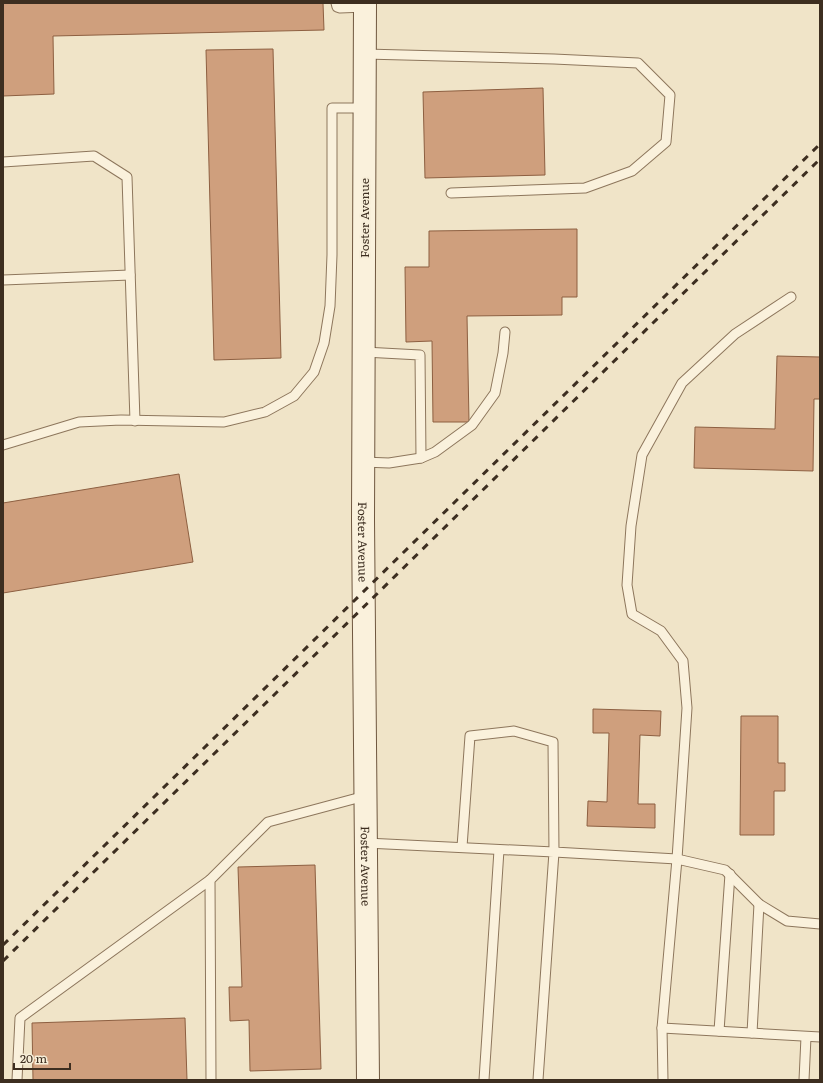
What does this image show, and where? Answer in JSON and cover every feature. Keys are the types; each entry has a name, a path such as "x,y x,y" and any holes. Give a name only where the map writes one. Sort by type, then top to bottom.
{"main road":[{"name":"Foster Avenue","path":"365,5 363,462 368,1080"}],"lane":[{"path":"336,3 337,7 340,8 365,5"},
{"path":"365,54 554,59 638,63 670,95 666,142 632,171 584,188 451,194"},
{"path":"3,446 79,422 224,422 265,412 294,396 314,372 324,344 330,306 332,255 332,108 365,108"},
{"path":"3,162 94,156 127,177 135,421"},
{"path":"3,280 130,275"},
{"path":"664,1080 662,1028 677,859 687,708 683,661 661,631 632,614 626,585 631,526 642,455 682,383 735,334 791,297"},
{"path":"363,462 389,463 421,458 435,452 472,425 495,393 500,372 505,332"},
{"path":"364,352 420,355 421,458"},
{"path":"462,846 470,736 514,731 553,742 554,852 538,1080"},
{"path":"17,1080 20,1018 210,880 268,822 365,796"},
{"path":"366,843 429,847 462,846 499,850 677,859 725,870 758,904 787,921 820,924"},
{"path":"484,1080 499,850"},
{"path":"719,1031 730,874"},
{"path":"210,880 211,1080"},
{"path":"752,1033 758,940 758,904"},
{"path":"662,1028 820,1038"},
{"path":"804,1080 806,1037"}],"building":[{"path":"3,3 323,3 324,30 53,36 54,94 3,96"},
{"path":"273,49 281,358 214,360 206,50"},
{"path":"543,88 545,175 425,178 423,92"},
{"path":"577,229 577,297 562,297 562,315 467,316 469,422 433,422 432,341 406,342 405,267 429,267 429,231"},
{"path":"777,356 820,357 820,399 814,399 813,471 694,468 695,427 775,429"},
{"path":"179,474 193,562 3,593 3,503"},
{"path":"593,709 661,711 660,736 640,735 638,804 655,804 655,828 587,826 588,801 607,802 609,733 593,733"},
{"path":"741,716 778,716 778,763 785,763 785,791 774,791 774,835 740,835"},
{"path":"315,865 321,1069 250,1071 249,1020 230,1021 229,987 242,987 238,867"},
{"path":"185,1018 187,1080 33,1080 32,1023"}],"railway":[{"path":"3,945 820,144"},
{"path":"3,961 820,159"}]}
